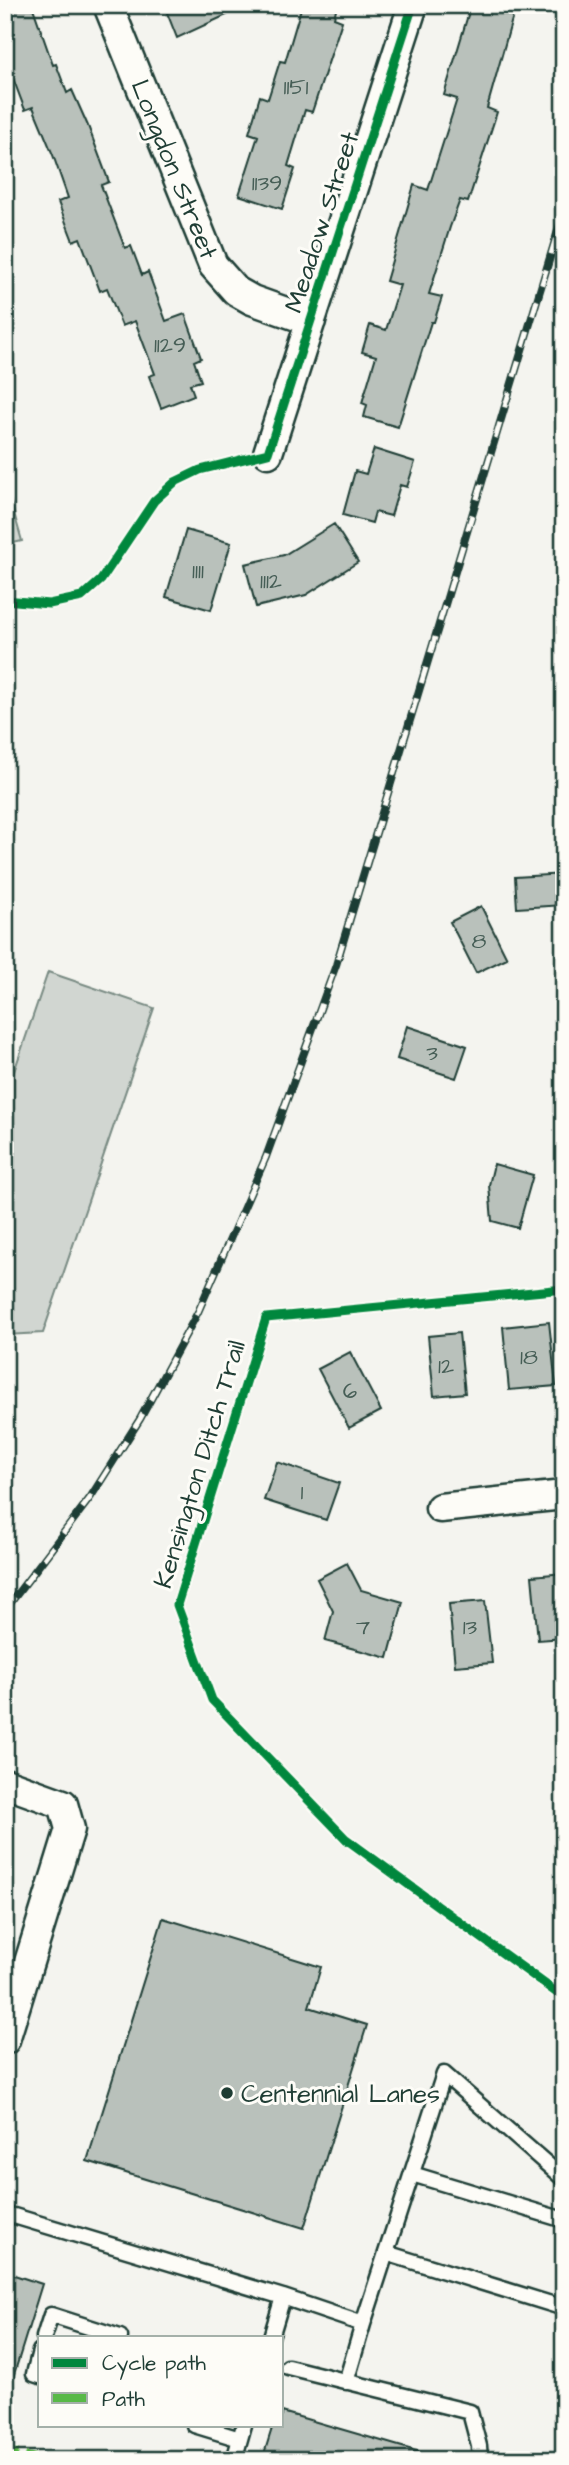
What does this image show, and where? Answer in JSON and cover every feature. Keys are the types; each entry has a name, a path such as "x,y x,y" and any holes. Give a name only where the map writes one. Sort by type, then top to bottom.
{"street":[{"name":"Longdon Street","path":"108,5 213,265 236,291 252,300 311,321"},
{"name":"Meadow Street","path":"268,453 413,5"},
{"path":"440,1508 564,1495"},
{"path":"5,1783 63,1804 70,1829 5,2039"}],"lane":[{"path":"346,2382 444,2074 564,2179"},
{"path":"412,2174 564,2220"},
{"path":"14,2216 283,2297 363,2324"},
{"path":"386,2253 564,2308"},
{"path":"271,2336 283,2297"},
{"path":"44,2336 51,2315 117,2336"},
{"path":"38,2359 34,2374 38,2375"},
{"path":"288,2367 470,2412 480,2446 480,2460"},
{"path":"201,2426 242,2432 234,2460"}],"shaded area":[{"path":"5,482 22,541 5,545"},
{"path":"48,972 154,1008 43,1333 5,1335 5,1098"}],"building":[{"path":"5,5 32,5 53,65 56,64 67,93 72,90 88,126 109,182 101,185 125,248 131,246 142,275 148,272 166,321 185,314 201,358 194,361 201,381 190,384 194,395 161,408 149,376 155,374 135,321 122,326 107,288 100,291 80,238 73,241 58,202 68,198 53,155 33,107 25,110 5,57"},
{"path":"164,5 248,5 177,38"},
{"path":"302,5 337,5 334,18 342,21 312,112 305,110 288,166 295,169 282,209 239,195 258,136 249,133 260,96 268,99 280,61 285,62"},
{"path":"471,5 516,5 487,108 497,112 468,202 460,200 450,227 429,294 442,297 434,322 431,322 398,427 364,417 367,405 362,403 376,356 362,352 370,325 386,330 400,285 386,281 414,185 428,190 457,99 444,95"},
{"path":"374,449 415,462 407,487 400,485 391,516 375,512 372,523 343,515 355,471 366,474"},
{"path":"334,524 358,562 306,595 256,607 245,564 284,555"},
{"path":"186,530 231,543 211,610 166,597"},
{"path":"564,874 564,905 517,908 515,877"},
{"path":"481,906 507,958 476,973 450,922"},
{"path":"407,1026 467,1046 456,1078 397,1059"},
{"path":"494,1164 533,1175 518,1228 492,1221 489,1185"},
{"path":"549,1322 556,1386 509,1390 503,1327"},
{"path":"459,1333 465,1393 434,1396 428,1336"},
{"path":"350,1352 381,1411 349,1428 318,1369"},
{"path":"277,1462 339,1483 326,1520 264,1500"},
{"path":"347,1563 361,1590 403,1602 388,1658 325,1641 333,1611 317,1579"},
{"path":"564,1573 564,1638 538,1640 532,1576"},
{"path":"485,1601 492,1663 455,1666 449,1604"},
{"name":"Centennial Lanes","path":"163,1918 321,1967 309,2007 367,2025 304,2228 87,2161"},
{"path":"5,2272 42,2284 11,2384 5,2383"},
{"path":"284,2413 423,2453 422,2460 283,2460 264,2454 273,2426 284,2426"}],"railway":[{"path":"5,1610 90,1498 140,1419 198,1312 266,1157 336,965 564,211"}],"marked path":[{"path":"5,2450 46,2460"}],"cycle path":[{"path":"5,600 49,604 82,597 101,580 154,501 175,482 200,470 268,453 413,5"},
{"name":"Kensington Ditch Trail","path":"564,1289 266,1318 177,1605 212,1700 346,1839 564,1998"}],"place":[{"name":"Centennial Lanes","path":"227,2093"}]}
